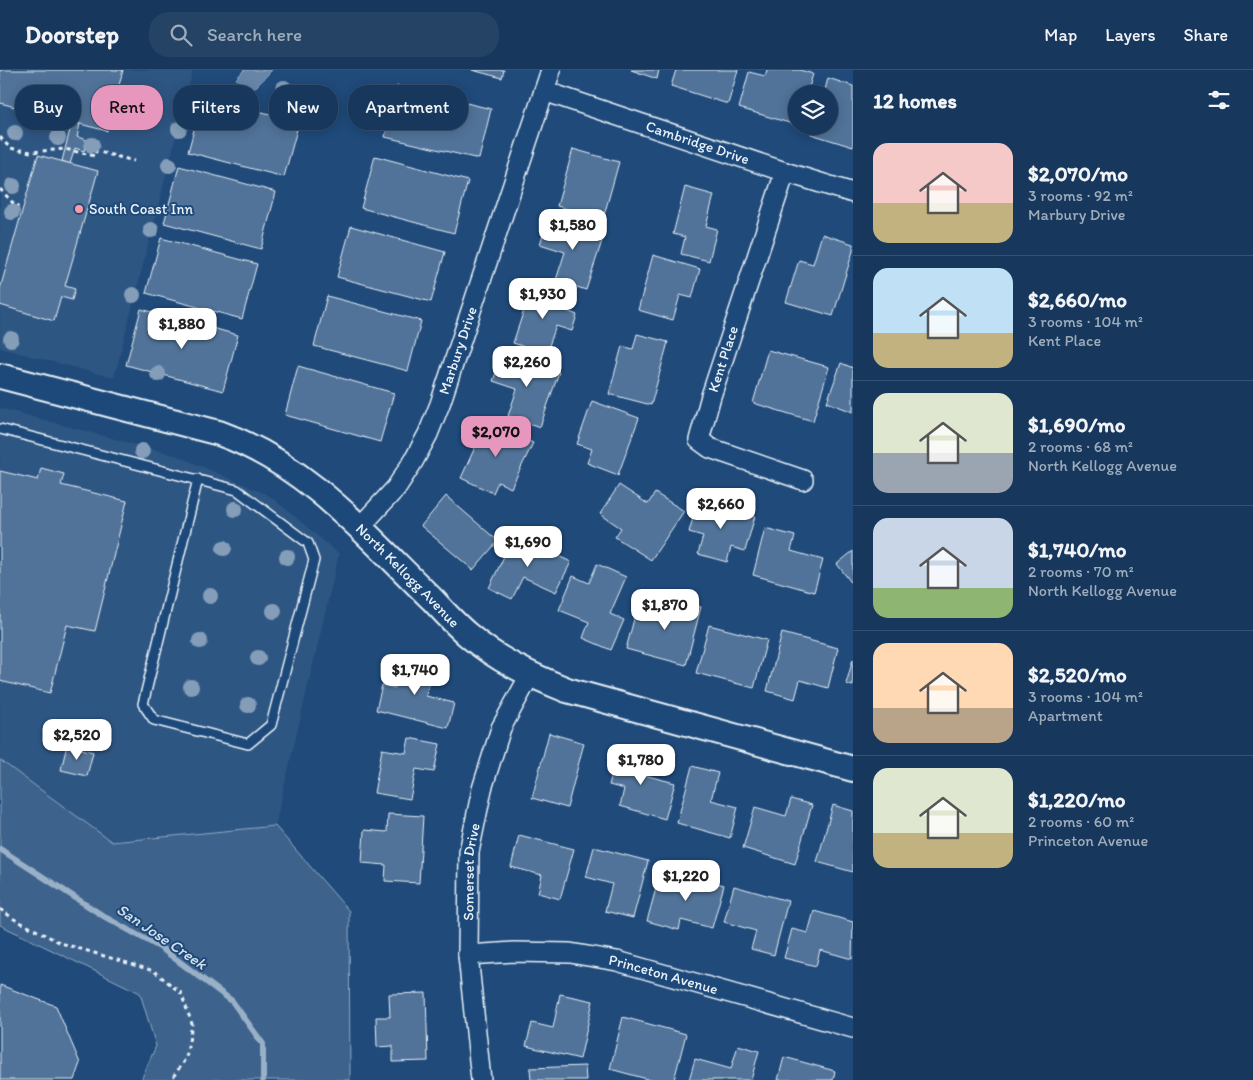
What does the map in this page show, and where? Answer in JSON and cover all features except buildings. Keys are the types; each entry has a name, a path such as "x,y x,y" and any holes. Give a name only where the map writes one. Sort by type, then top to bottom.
{"street":[{"name":"Marbury Drive","path":"359,528 396,488 428,434 440,404 551,70"},
{"name":"Cambridge Drive","path":"544,91 853,193"},
{"name":"Kent Place","path":"785,172 711,396 699,440 710,448 803,480"},
{"name":"North Kellogg Avenue","path":"0,376 238,439 296,473 326,496 468,635 496,656 530,675 567,690 853,769"},
{"name":"Somerset Drive","path":"481,1080 468,955 469,852 482,789 501,728 530,675"},
{"name":"Princeton Avenue","path":"468,955 514,952 570,953 617,961 853,1028"}],"lane":[{"path":"0,429 198,479 237,490 308,543 314,560 271,725 248,744 154,720 143,704 198,479"}],"path":[{"path":"0,137 10,148 31,152 65,149 94,156 96,151 134,161"},
{"path":"1,191 14,204 19,206"},
{"path":"0,909 14,919 61,943 154,971 181,993 192,1024 186,1058 171,1080"}],"shaded area":[{"name":"South Coast Inn","path":"0,70 193,70 189,85 173,85 173,130 178,130 114,378 0,348"},
{"path":"244,70 272,70 258,85 242,85 236,79"},
{"path":"0,408 178,456 270,496 339,554 275,826 112,842 0,760"},
{"path":"0,760 112,842 275,826 349,911 350,1080 141,1080 156,1046 140,993 0,925"}],"waterway":[{"name":"San Jose Creek","path":"0,849 105,917 161,948 232,1001 263,1044 263,1080"}],"place":[{"name":"South Coast Inn","path":"79,209"}]}
